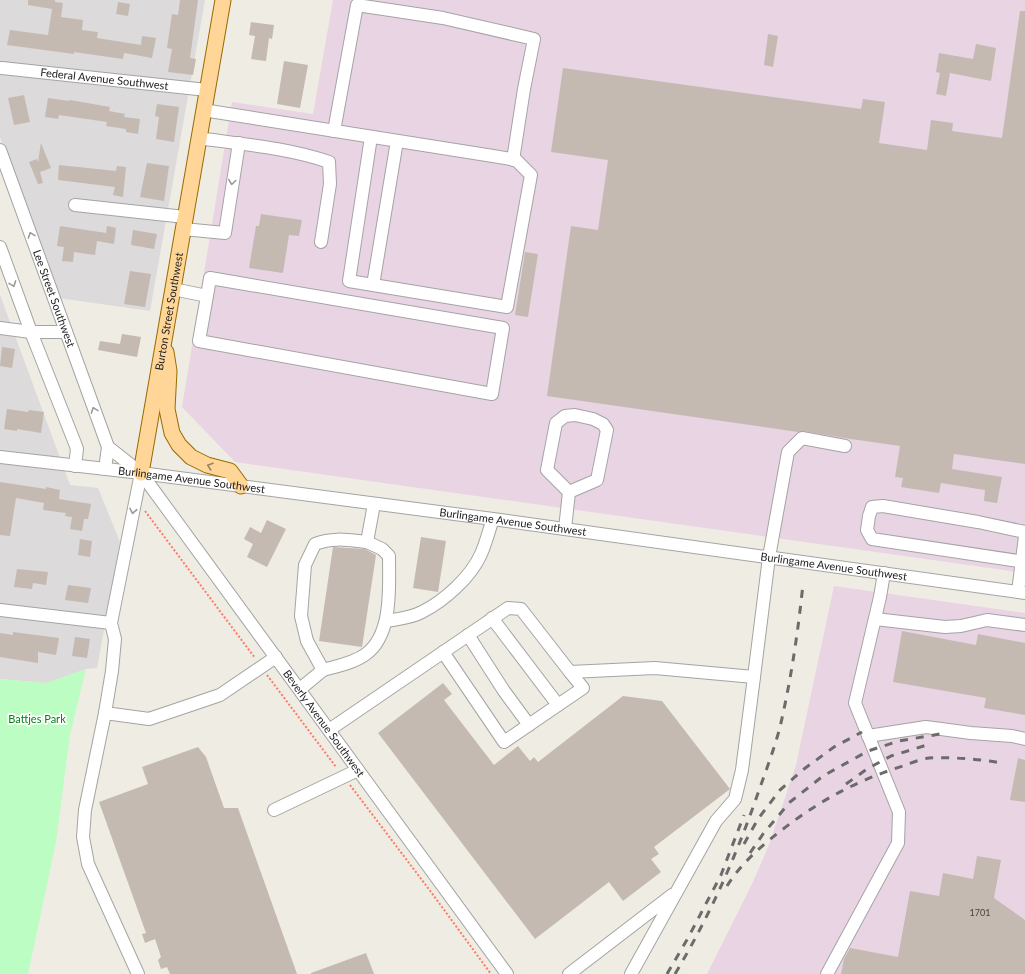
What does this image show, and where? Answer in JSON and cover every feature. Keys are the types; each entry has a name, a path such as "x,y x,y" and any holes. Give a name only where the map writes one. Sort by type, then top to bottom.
{"main road":[{"name":"Burton Street Southwest","path":"141,473 223,0"},
{"path":"164,337 169,371 167,409 172,433 179,445 191,457 207,465 230,471 241,486"}],"street":[{"path":"334,131 357,5 443,18 534,39 524,89 513,160"},
{"name":"Federal Avenue Southwest","path":"2,68 207,90"},
{"path":"203,110 516,160 531,175 507,307 349,281 371,137"},
{"path":"198,138 239,143 313,156 329,162 330,184 321,242"},
{"path":"373,285 397,141"},
{"path":"75,205 184,223 225,233 239,143"},
{"name":"Lee Street Southwest","path":"0,150 108,447 105,470"},
{"path":"0,247 31,332 76,446 75,466"},
{"path":"210,278 503,328 492,394 199,341 207,296 210,278"},
{"path":"173,290 207,296"},
{"path":"0,328 31,332 66,332"},
{"path":"575,415 594,419 603,424 607,430 597,480 569,492 547,470 556,423 565,416 575,415"},
{"path":"631,974 716,821 735,799 742,770 769,557 788,452 802,438 844,446"},
{"path":"108,447 141,473"},
{"name":"Burlingame Avenue Southwest","path":"0,457 141,473 493,519 1021,592"},
{"name":"Burton Street Southwest","path":"111,622 141,473"},
{"name":"Beverly Avenue Southwest","path":"141,473 507,974"},
{"path":"564,529 569,492"},
{"path":"367,542 374,504"},
{"path":"1023,562 872,539 867,530 872,507 884,506 978,522 1025,532"},
{"path":"386,621 404,619 422,612 444,597 466,579 481,554 493,519"},
{"path":"1021,592 1025,536"},
{"path":"300,689 323,670 348,663 366,654 377,643 386,621 389,556 382,549 367,542 326,540 315,544 305,565 301,616 307,641 323,670"},
{"path":"827,974 898,843 899,812 855,703 875,619 884,573"},
{"path":"329,730 492,618 508,608 521,609 583,688 504,742 443,652"},
{"path":"0,610 111,622 115,639 112,671 85,810 83,837 88,864 138,974"},
{"path":"492,618 558,705"},
{"path":"875,619 945,627 961,626 987,620 1025,625"},
{"path":"468,635 504,691 529,725"},
{"path":"105,713 149,719 220,695 276,657"},
{"path":"570,672 655,668 754,677"},
{"path":"868,736 926,727 971,733 1012,736 1025,739"},
{"path":"274,810 358,770"},
{"path":"569,974 677,892"}],"path":[{"path":"143,509 491,974"}],"shaded area":[{"path":"0,0 205,0 150,311 59,298 0,137"},
{"path":"333,0 1025,0 1025,573 235,462 182,407 232,102 313,114"},
{"path":"0,295 70,485 98,488 120,542 97,668 86,669 47,683 0,679"},
{"path":"834,586 1025,613 1025,974 707,974 752,884 769,845 796,765"}],"green space":[{"name":"Battjes Park","path":"86,669 70,735 56,842 28,974 0,974 0,679 47,683"}],"building":[{"path":"28,0 55,0 55,2 63,3 61,17 83,20 82,30 98,32 97,38 141,45 142,36 156,38 152,58 124,53 123,59 7,45 10,30 48,35 52,9 28,5"},
{"path":"180,0 198,0 190,58 196,59 193,75 168,72 172,49 167,48 172,14 178,15"},
{"path":"118,2 130,4 128,16 116,14"},
{"path":"1020,11 1025,11 1025,464 954,454 952,469 1002,477 997,503 984,501 985,490 941,483 939,493 901,487 903,478 895,477 900,446 803,431 798,432 547,396 571,226 598,230 608,160 551,152 563,68 861,109 863,99 885,102 879,143 927,150 931,120 953,123 952,131 1002,138"},
{"path":"251,22 274,25 272,39 269,38 266,61 251,59 255,36 249,35"},
{"path":"768,34 778,36 773,67 764,65"},
{"path":"976,44 996,48 991,81 950,73 946,96 936,94 940,73 936,72 939,53 973,59"},
{"path":"284,61 308,65 300,108 277,104"},
{"path":"24,95 30,122 14,125 8,98"},
{"path":"48,98 110,107 109,111 125,114 124,117 140,119 138,134 126,132 126,129 106,126 107,122 59,115 58,119 45,117"},
{"path":"157,104 179,107 174,142 156,139 159,117 155,116"},
{"path":"41,143 51,168 40,172 43,183 38,184 29,162 37,159 38,162"},
{"path":"147,163 169,166 164,201 140,197"},
{"path":"59,165 116,171 117,166 126,167 123,197 113,195 115,187 58,180"},
{"path":"261,214 302,220 299,236 289,235 283,273 249,268 256,226 259,226"},
{"path":"60,226 106,233 107,226 116,228 114,244 97,241 95,255 74,252 73,262 62,261 64,247 57,246"},
{"path":"133,230 157,234 154,249 131,245"},
{"path":"525,252 538,254 528,317 515,315"},
{"path":"130,271 151,274 145,307 124,304"},
{"path":"122,334 141,337 137,357 98,350 100,341 120,344"},
{"path":"2,347 15,349 12,368 0,366"},
{"path":"7,409 28,412 29,410 44,412 41,433 17,429 17,431 4,429"},
{"path":"0,482 60,490 59,499 91,504 88,519 84,519 82,531 70,529 72,517 65,516 66,513 43,510 44,503 16,498 10,536 0,535"},
{"path":"267,520 286,529 267,567 247,557 253,544 244,539 250,527 261,533"},
{"path":"421,537 446,541 438,592 413,588"},
{"path":"80,539 92,541 90,557 78,555"},
{"path":"333,547 365,549 376,555 362,647 319,641"},
{"path":"17,569 48,572 46,585 33,583 32,589 14,587"},
{"path":"68,585 91,588 88,603 65,600"},
{"path":"902,631 976,645 978,634 1025,643 1025,715 984,708 986,698 893,682"},
{"path":"13,632 59,638 56,655 38,652 38,663 0,657 0,633 13,635"},
{"path":"75,637 90,639 87,658 72,656"},
{"path":"443,683 452,694 444,700 494,765 518,746 530,761 534,757 538,762 623,696 662,701 730,789 654,847 659,854 651,859 661,872 623,901 609,882 535,939 378,733"},
{"path":"198,747 206,757 224,808 238,808 297,974 170,974 167,967 161,969 158,960 161,957 155,939 145,943 142,934 146,933 99,802 148,784 142,767"},
{"path":"1018,758 1025,760 1025,802 1010,800"},
{"path":"977,856 1001,860 994,898 1025,920 1025,974 841,974 844,959 850,948 898,957 910,891 939,896 943,873 973,879"},
{"path":"366,953 374,974 311,974 311,973"}],"railway":[{"path":"675,974 699,931 730,865 749,819 772,753 780,727 791,674 803,584"},
{"path":"744,844 758,819 780,790 804,769 834,747 862,732"},
{"path":"750,853 763,834 790,802 823,776 868,751 899,741 940,734"},
{"path":"846,784 867,769 891,756 927,745"},
{"path":"727,886 750,857 778,833 822,802 869,778 916,761 929,758 984,760 1002,763"},
{"path":"667,974 721,875 744,815"}]}
